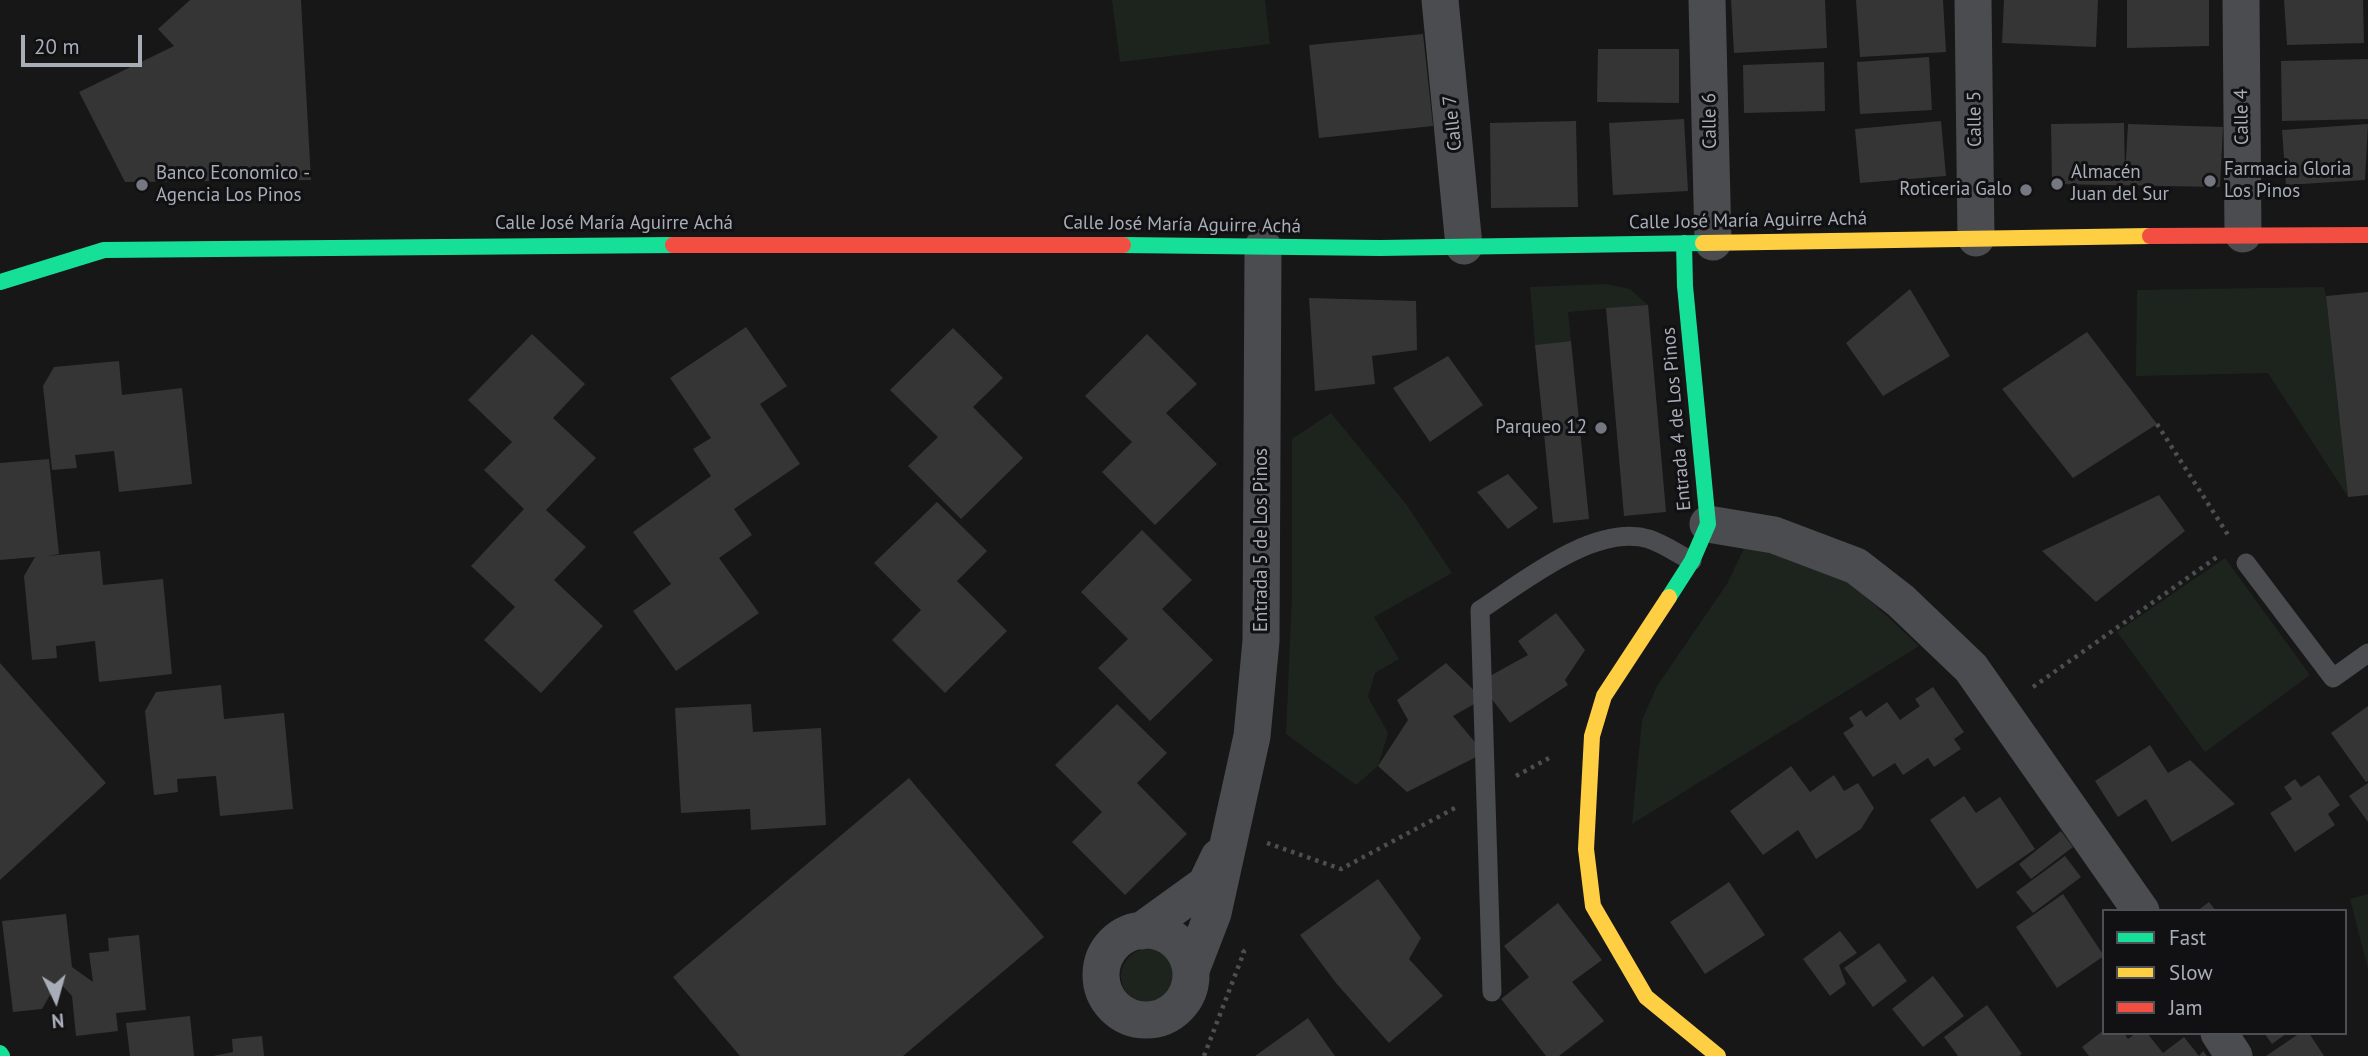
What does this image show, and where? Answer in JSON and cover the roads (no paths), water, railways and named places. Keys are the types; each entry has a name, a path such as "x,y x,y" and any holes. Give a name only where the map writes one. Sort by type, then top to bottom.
{"street":[{"name":"Calle 7","path":"1440,0 1464,246"},
{"name":"Calle 6","path":"1698,242 1707,0"},
{"name":"Calle 5","path":"1973,0 1976,238"},
{"name":"Calle 4","path":"2241,0 2243,234"},
{"name":"Calle José María Aguirre Achá","path":"0,282 104,250 172,247 1062,244 1464,246 2243,234 2368,235"},
{"name":"Entrada 4 de Los Pinos","path":"1698,242 1685,286 1708,524 1692,561 1604,696 1592,736 1586,849 1593,906 1646,998 1718,1056"},
{"name":"Entrada 5 de Los Pinos","path":"1232,831 1206,884 1142,931 1126,935 1114,944 1105,957 1101,972 1103,988 1121,1012 1135,1019 1165,1017 1185,998 1191,971 1213,913 1232,831 1252,736 1261,641 1263,247"},
{"path":"1708,524 1774,535 1856,566 1901,601 1971,667 2140,909"},
{"path":"1142,931 1156,931 1180,945 1188,957 1191,971"},
{"path":"2220,1035 2234,1056"}],"lane":[{"path":"1492,992 1480,610 1564,555 1612,538 1648,539 1692,561"},
{"path":"2246,563 2333,678 2368,653"}],"place":[{"name":"Farmacia Gloria Los Pinos","path":"2210,181"},
{"name":"Almacén Juan del Sur","path":"2057,184"},
{"name":"Banco Economico - Agencia Los Pinos","path":"142,185"},
{"name":"Roticeria Galo","path":"2026,190"},
{"name":"Parqueo 12","path":"1601,428"}]}
